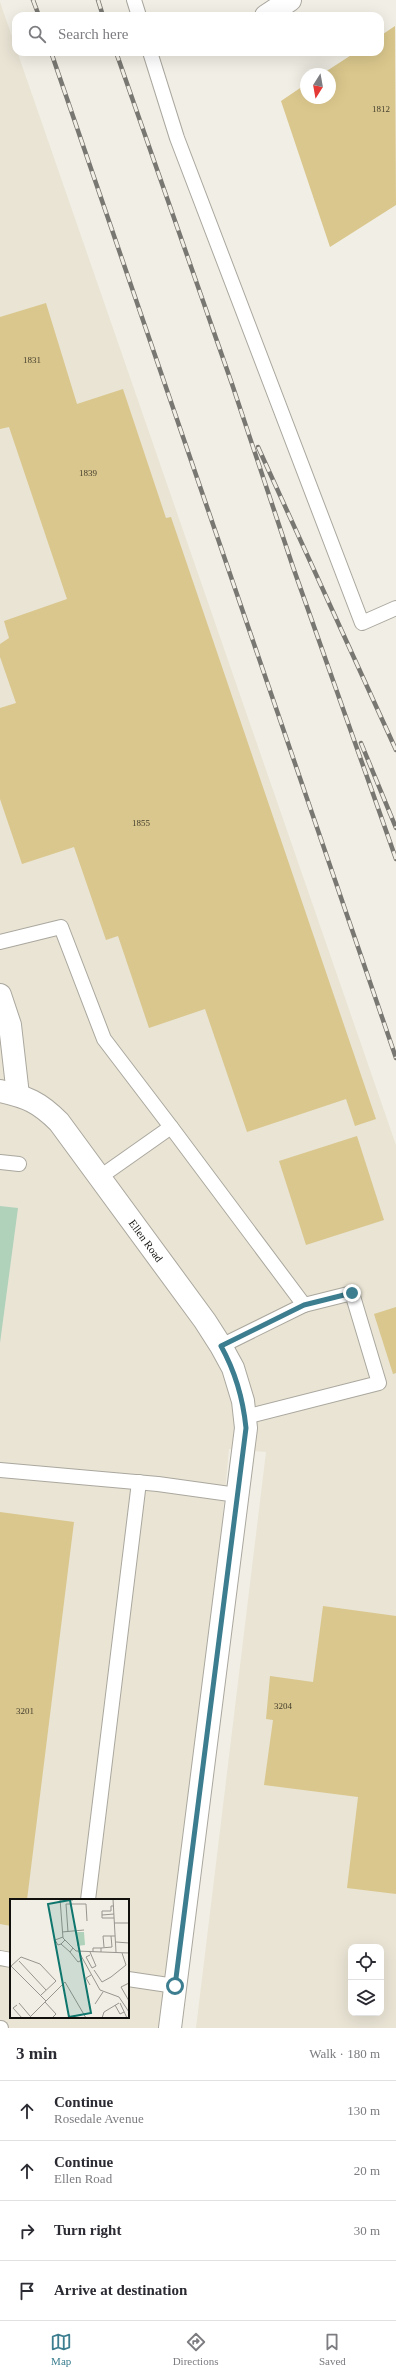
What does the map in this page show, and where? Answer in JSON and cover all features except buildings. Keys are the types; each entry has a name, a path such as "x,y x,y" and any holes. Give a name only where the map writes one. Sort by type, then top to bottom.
{"street":[{"path":"272,12 290,0"},
{"path":"0,995 10,1025 9,1093"},
{"name":"Ellen Road","path":"9,1093 44,1106 59,1122 221,1346 233,1368 244,1401 245,1422 237,1495 170,2028"}],"lane":[{"path":"134,0 138,12"},
{"path":"151,56 177,138 362,623 396,608"},
{"path":"0,942 61,927 104,1039 304,1305"},
{"path":"100,1177 171,1127"},
{"path":"0,1162 19,1164"},
{"path":"221,1346 304,1305 352,1293 379,1383 245,1422"},
{"path":"0,1470 139,1482 237,1495"},
{"path":"88,1899 139,1482"},
{"path":"0,1958 10,1960"},
{"path":"129,1979 175,1986"}],"shaded area":[{"path":"0,2 12,37 12,56 19,56 396,1145 396,2028 196,2028 266,1452 229,1449 175,2028 0,2028"}],"green space":[{"path":"0,1206 18,1208 0,1343"}],"railway":[{"path":"33,0 38,12"},
{"path":"98,0 102,12"},
{"path":"52,56 396,1058"},
{"path":"117,56 232,384 293,567 396,859"},
{"path":"258,447 396,750"},
{"path":"361,743 396,828"}],"route":[{"path":"175,1986 246,1428 244,1401 233,1368 221,1346 304,1305 352,1293"}]}
